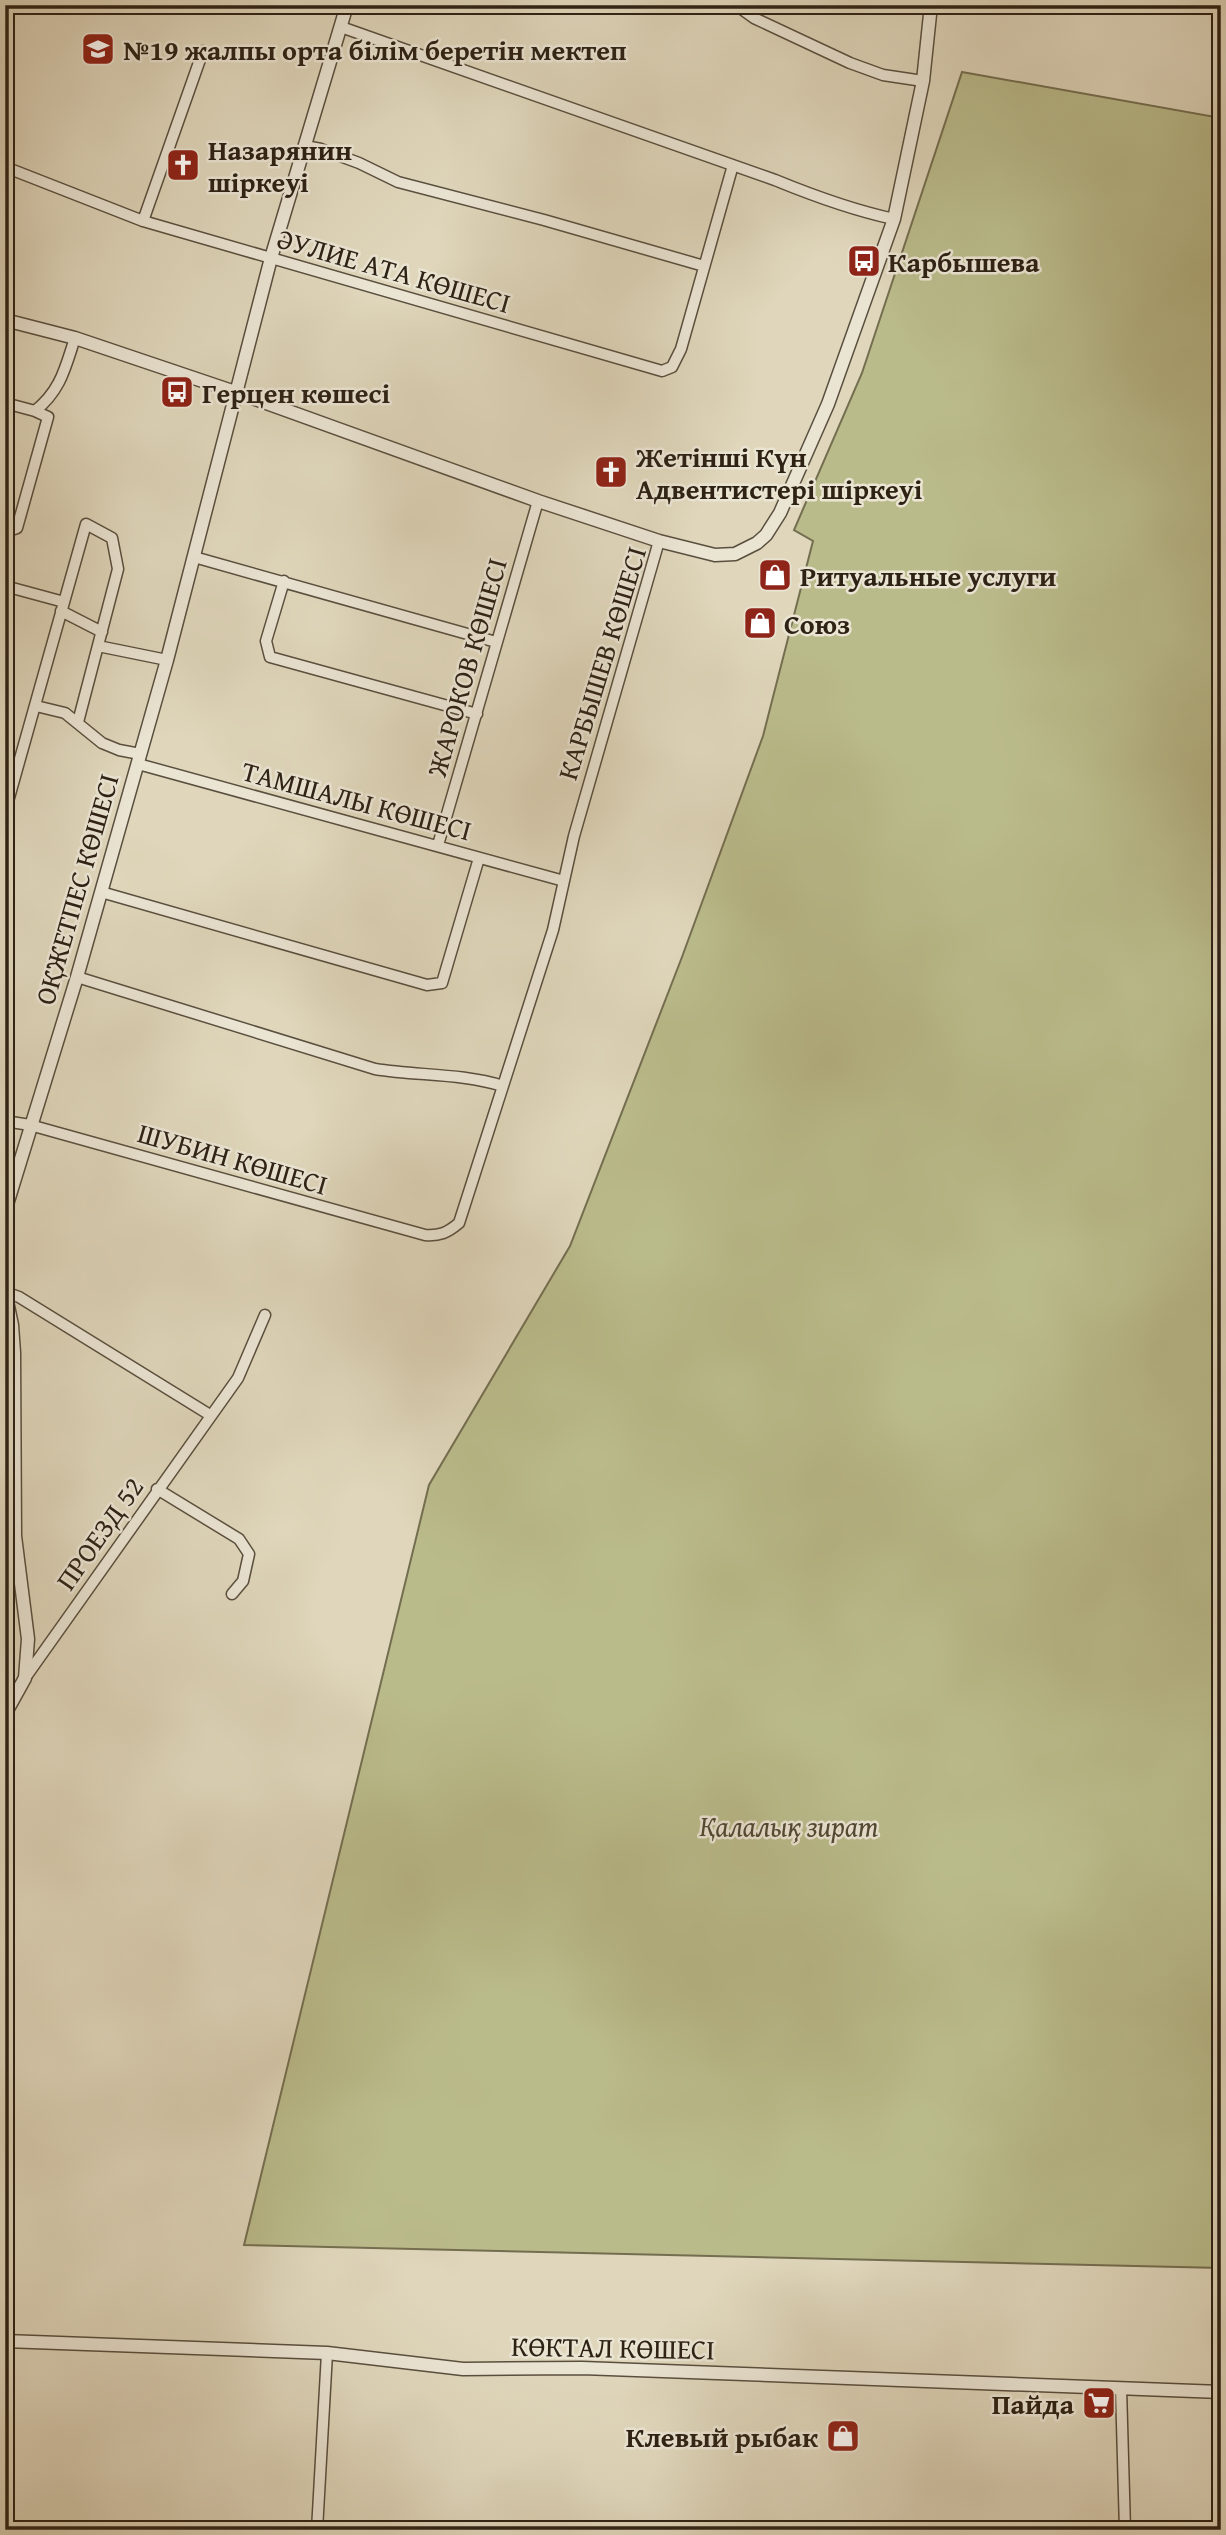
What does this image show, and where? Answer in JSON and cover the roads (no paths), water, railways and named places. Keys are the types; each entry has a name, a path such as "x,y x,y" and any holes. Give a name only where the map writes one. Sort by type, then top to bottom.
{"street":[{"name":"ОҚЖЕТПЕС КӨШЕСІ","path":"5,1211 77,977 167,660 234,392 346,5"},
{"path":"736,5 754,18 850,63 883,75 923,81"},
{"name":"КАРБЫШЕВ КӨШЕСІ","path":"448,1233 459,1223 553,930 575,836 659,541 715,555 735,554 757,543 766,535 780,513 828,404 894,219 923,81 931,5"},
{"path":"341,27 859,212 894,219"},
{"path":"143,221 203,51"},
{"path":"305,146 359,163 398,181 544,219 704,266"},
{"name":"ӘУЛИЕ АТА КӨШЕСІ","path":"5,167 143,221 662,371 672,366 681,349 733,166"},
{"path":"5,320 75,338 659,541"},
{"path":"35,411 49,400 59,385 75,338"},
{"path":"5,403 48,417 17,528 5,532"},
{"name":"ЖАРОКОВ КӨШЕСІ","path":"438,845 538,501"},
{"path":"5,812 86,524 112,538 118,569 78,722"},
{"path":"194,557 496,642"},
{"path":"284,581 265,641 270,657 477,714"},
{"path":"5,586 63,606 102,632"},
{"path":"98,646 167,660"},
{"name":"ТАМШАЛЫ КӨШЕСІ","path":"36,706 65,713 102,743 139,759 564,881"},
{"path":"101,892 426,985 434,985 442,983 479,858"},
{"path":"77,977 375,1069 408,1075 468,1077 503,1086"},
{"name":"ШУБИН КӨШЕСІ","path":"5,1121 30,1125 425,1235 448,1233"},
{"path":"5,1292 12,1325 9,1401 15,1536 28,1639 24,1678 5,1714"},
{"path":"5,1292 19,1297 210,1415"},
{"name":"ПРОЕЗД 52","path":"24,1678 238,1378 265,1315"},
{"path":"157,1489 239,1539 249,1554 243,1581 232,1594"},
{"name":"КӨКТАЛ КӨШЕСІ","path":"5,2341 327,2353 463,2369 582,2368 1221,2392"},
{"path":"317,2530 327,2353"},
{"path":"1121,2388 1125,2530"}],"place":[{"name":"№19 жалпы орта білім беретін мектеп","path":"98,49"},
{"name":"Назарянин шіркеуі","path":"183,165"},
{"name":"Карбышева","path":"864,261"},
{"name":"Герцен көшесі","path":"177,392"},
{"name":"Жетінші Күн Адвентистері шіркеуі","path":"611,472"},
{"name":"Ритуальные услуги","path":"775,575"},
{"name":"Союз","path":"760,623"},
{"name":"Пайда","path":"1099,2403"},
{"name":"Клевый рыбак","path":"843,2436"}],"park label":[{"name":"Қалалық зират","path":"789,1825"}]}
